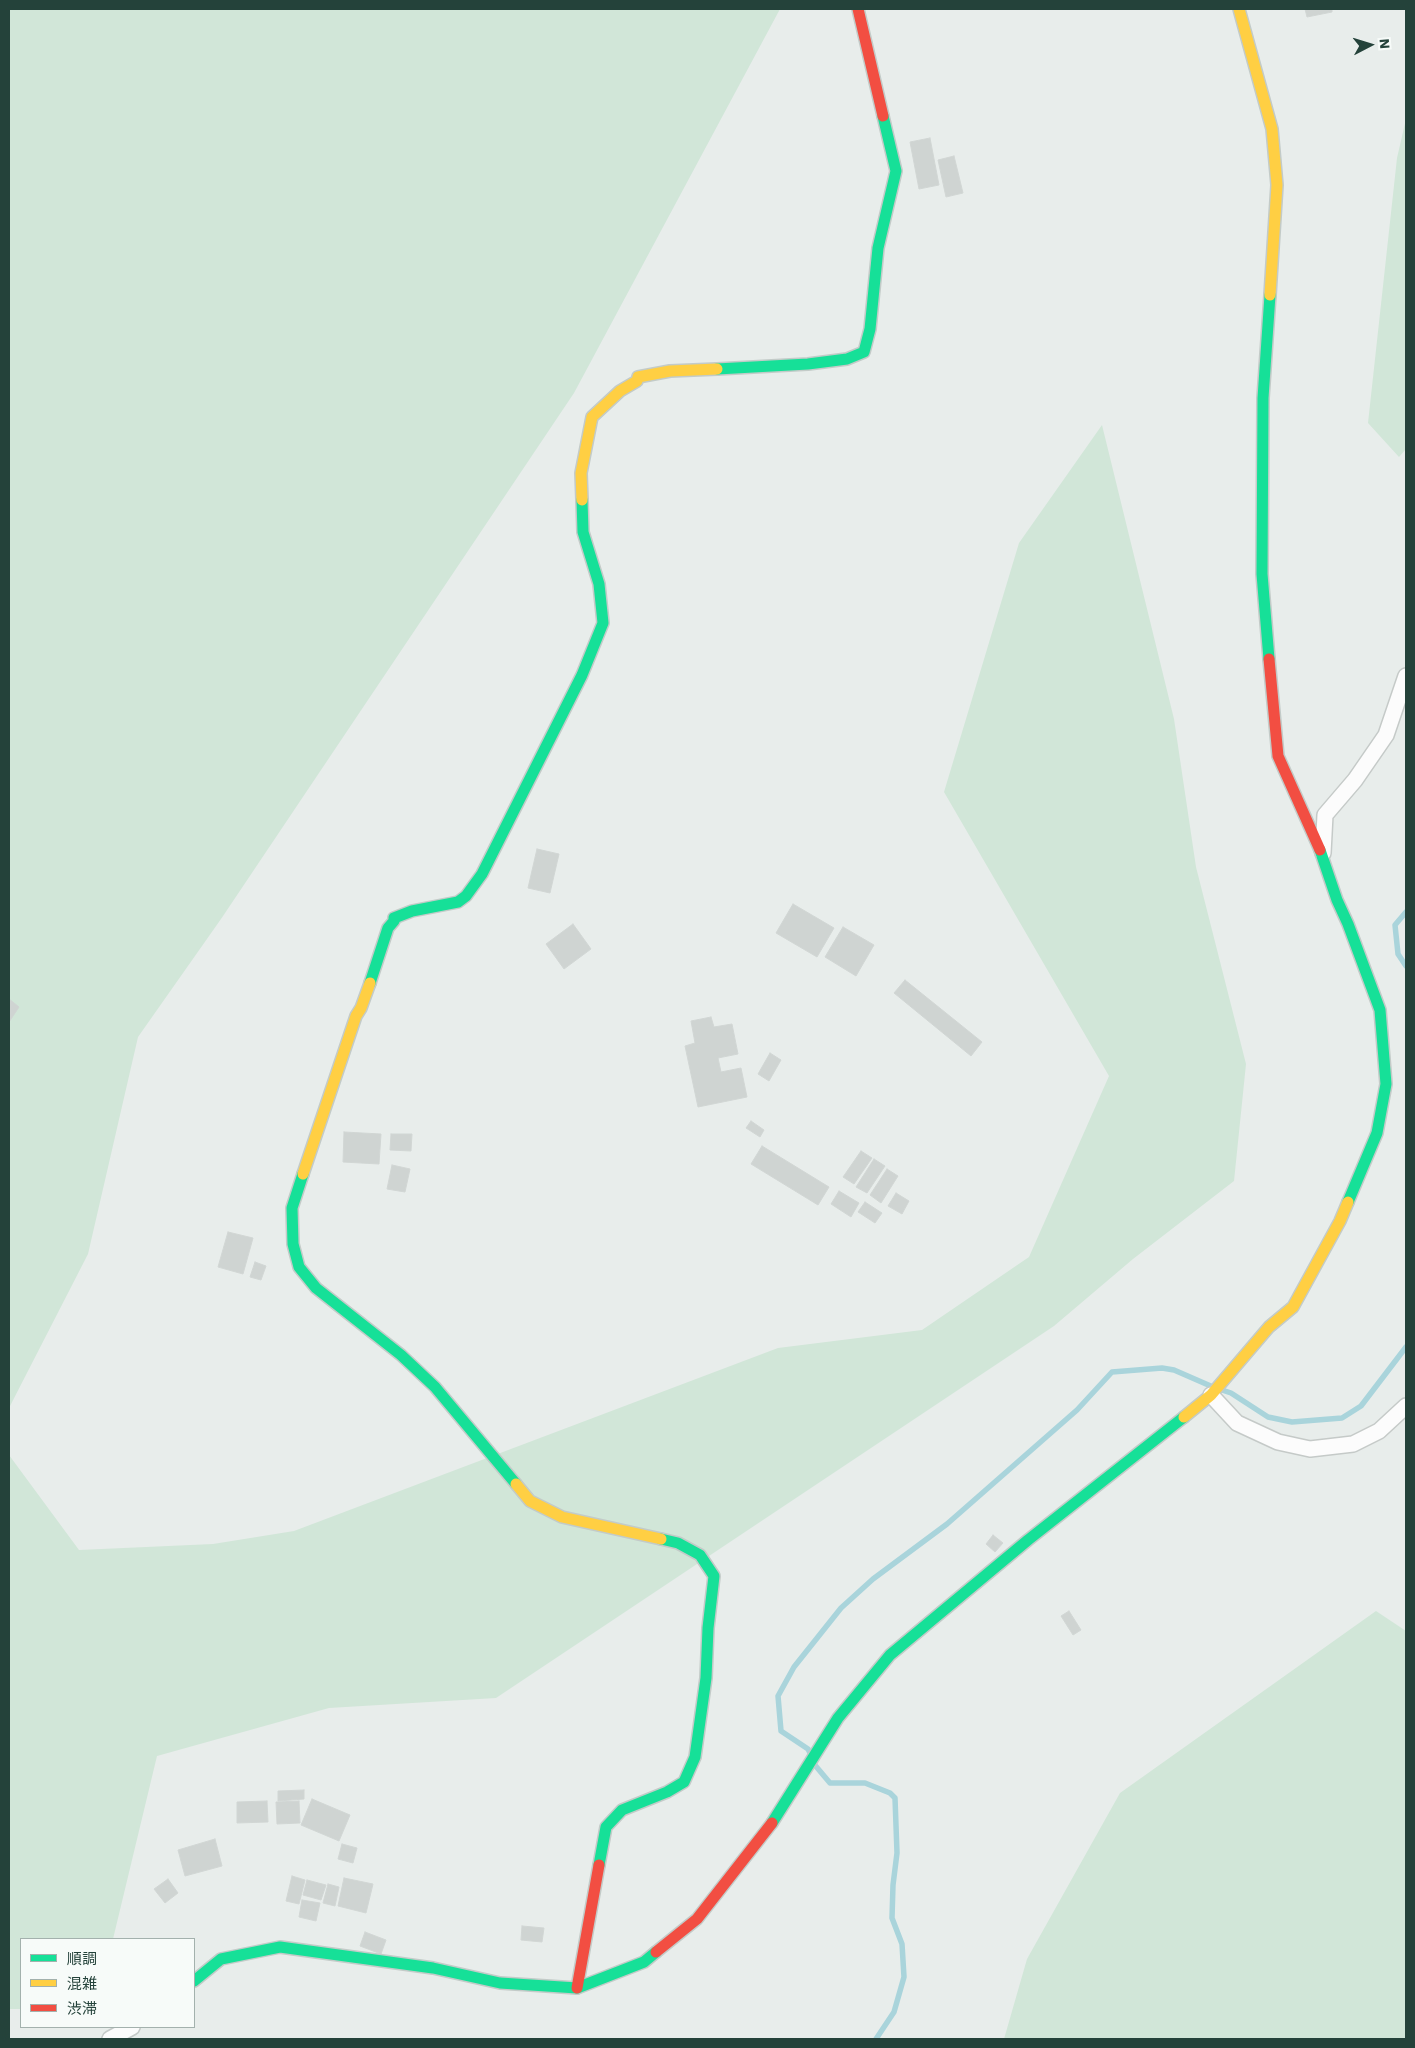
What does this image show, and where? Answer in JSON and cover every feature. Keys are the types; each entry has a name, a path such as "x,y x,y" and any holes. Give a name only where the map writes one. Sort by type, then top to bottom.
{"street":[{"path":"577,1988 606,1827 622,1810 667,1792 684,1782 695,1757 706,1678 714,1576 700,1555 678,1543 562,1517 530,1501 435,1386 401,1355 316,1288 299,1267 293,1244 292,1208 356,1016 361,1008 388,928 394,921 394,918 412,911 458,902 466,896 482,874 573,692 603,623 599,584 583,532 581,473 592,417 620,391 637,381 638,377 670,371 808,364 847,359 864,352 870,329 878,248 896,171 858,9"},
{"path":"195,1980 221,1959 280,1947 433,1968 500,1983 577,1988 644,1962 697,1919 764,1835 838,1718 890,1655 1028,1540 1210,1395 1270,1327 1292,1307 1340,1221 1377,1133 1386,1084 1380,1010 1348,924 1337,900 1323,857 1278,756 1262,574 1263,398 1277,185 1272,128 1239,9"},
{"path":"1323,857 1325,815 1355,780 1386,735 1406,676"},
{"path":"1210,1395 1237,1424 1278,1442 1310,1450 1353,1444 1379,1431 1406,1406"},
{"path":"110,2039 130,2028"}],"green space":[{"path":"9,9 780,9 574,393 221,919 138,1037 88,1254 9,1408"},
{"path":"1406,119 1406,449 1399,457 1368,423 1397,158"},
{"path":"1102,425 1174,719 1196,867 1246,1064 1234,1181 1133,1259 1054,1326 496,1698 329,1708 157,1756 113,1938 20,1938 20,2009 9,2009 9,1455 79,1550 213,1544 294,1531 778,1348 922,1330 1029,1257 1109,1076 944,792 1019,543"},
{"path":"1376,1611 1406,1631 1406,2039 1004,2039 1027,1959 1120,1793"}],"building":[{"path":"1305,9 1332,9 1332,12 1307,17"},
{"path":"930,138 939,185 919,189 910,142"},
{"path":"954,156 963,193 946,197 938,160"},
{"path":"537,849 559,854 550,893 528,888"},
{"path":"793,904 834,928 817,957 776,933"},
{"path":"573,924 591,949 564,969 546,944"},
{"path":"843,927 874,945 856,976 825,957"},
{"path":"905,980 982,1042 971,1056 894,993"},
{"path":"9,999 19,1007 9,1022"},
{"path":"711,1017 714,1027 732,1024 738,1054 718,1058 721,1072 741,1068 747,1097 698,1107 685,1046 695,1043 691,1021"},
{"path":"770,1053 781,1060 769,1081 758,1074"},
{"path":"751,1121 764,1130 760,1137 746,1128"},
{"path":"344,1132 381,1134 379,1164 343,1162"},
{"path":"391,1134 412,1134 411,1151 390,1150"},
{"path":"762,1146 829,1187 818,1205 751,1164"},
{"path":"861,1151 872,1158 854,1184 843,1177"},
{"path":"874,1159 885,1166 867,1193 856,1187"},
{"path":"392,1165 410,1169 405,1192 387,1189"},
{"path":"887,1169 898,1176 881,1203 870,1195"},
{"path":"839,1191 859,1203 851,1217 831,1204"},
{"path":"896,1193 909,1201 902,1214 888,1206"},
{"path":"865,1202 882,1213 875,1223 858,1212"},
{"path":"228,1232 253,1238 243,1274 218,1267"},
{"path":"255,1262 266,1266 261,1280 250,1277"},
{"path":"993,1535 1003,1543 995,1552 986,1544"},
{"path":"1069,1611 1081,1630 1073,1635 1061,1616"},
{"path":"304,1790 304,1799 278,1801 278,1791"},
{"path":"312,1799 350,1815 339,1841 301,1825"},
{"path":"267,1801 268,1822 237,1823 237,1802"},
{"path":"299,1801 300,1823 277,1824 276,1802"},
{"path":"215,1839 222,1866 185,1876 178,1850"},
{"path":"342,1844 357,1848 353,1863 338,1859"},
{"path":"292,1876 305,1880 299,1904 286,1901"},
{"path":"344,1878 373,1884 366,1913 338,1906"},
{"path":"168,1879 178,1893 165,1903 154,1889"},
{"path":"307,1880 326,1885 321,1900 303,1895"},
{"path":"328,1884 339,1887 335,1906 323,1903"},
{"path":"302,1900 320,1903 316,1921 299,1917"},
{"path":"522,1926 544,1928 542,1942 521,1940"},
{"path":"365,1932 386,1940 381,1954 360,1946"}],"waterway":[{"path":"1406,912 1395,925 1398,954 1406,966"},
{"path":"1222,1390 1231,1393 1268,1417 1292,1422 1342,1418 1361,1406 1406,1347"},
{"path":"810,1753 808,1749 781,1731 778,1696 794,1667 841,1608 873,1579 947,1524 1077,1410 1112,1372 1162,1368 1174,1370 1213,1387"},
{"path":"814,1764 830,1783 865,1783 890,1793 895,1798 897,1853 893,1885 892,1918 902,1944 904,1977 894,2012 876,2039"}],"traffic: fast":[{"path":"717,369 808,364 847,359 864,352 870,329 878,248 896,171 883,116"},
{"path":"1269,659 1262,574 1263,398 1270,295"},
{"path":"370,983 388,928 394,921 394,918 412,911 458,902 466,896 482,874 582,675 603,623 599,584 583,532 582,500"},
{"path":"1320,850 1337,900 1348,924 1380,1010 1386,1084 1377,1133 1348,1202"},
{"path":"303,1174 292,1208 293,1244 299,1267 316,1288 401,1355 435,1387 516,1484"},
{"path":"772,1823 838,1718 890,1655 1028,1540 1184,1417"},
{"path":"599,1865 606,1827 622,1810 667,1792 684,1782 695,1757 706,1678 708,1628 714,1576 700,1555 678,1543 661,1539"},
{"path":"195,1980 221,1959 280,1947 433,1968 500,1983 577,1988 644,1962 656,1952"}],"traffic: slow":[{"path":"1239,9 1272,129 1277,185 1270,295"},
{"path":"582,500 581,473 592,417 620,391 637,381 638,377 670,371 717,369"},
{"path":"303,1174 356,1016 370,983"},
{"path":"1184,1417 1211,1395 1269,1327 1293,1307 1340,1221 1348,1202"},
{"path":"516,1484 530,1501 562,1517 661,1539"}],"traffic: jam":[{"path":"858,9 883,116"},
{"path":"1269,659 1278,756 1320,850"},
{"path":"656,1952 697,1919 772,1823"},
{"path":"577,1988 599,1865"}]}
